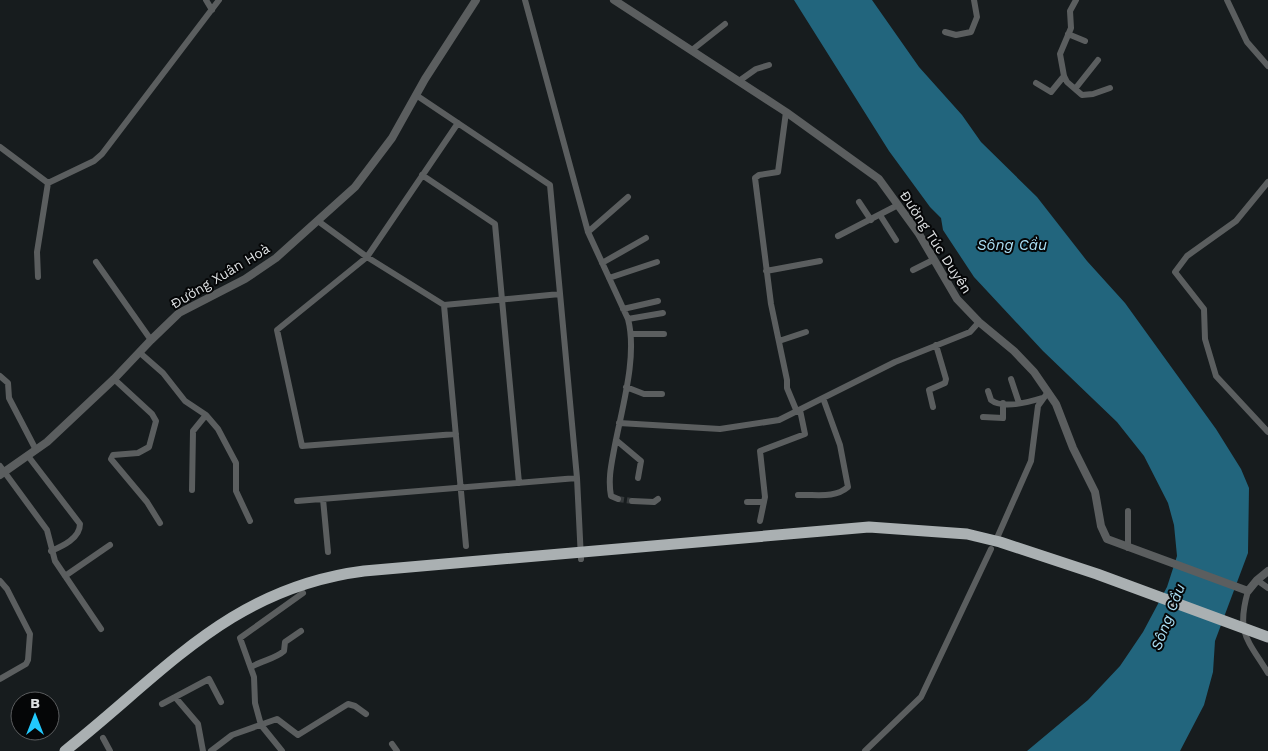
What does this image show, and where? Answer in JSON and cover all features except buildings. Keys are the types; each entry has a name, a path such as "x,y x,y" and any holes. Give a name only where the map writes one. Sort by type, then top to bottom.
{"highway":[{"path":"65,751 160,669 218,625 260,601 293,588 324,577 364,571 870,533 945,538 1004,549 1096,577 1265,639"},
{"path":"75,751 217,632 239,618 290,594 343,579 581,556"}],"street":[{"path":"206,0 212,10"},
{"path":"48,183 94,161 102,154 219,0"},
{"name":"Đường Xuân Hoà","path":"1,471 36,450 114,379 150,340 179,313 245,279 276,258 355,188 392,138 416,95 476,0"},
{"path":"525,0 588,232 628,319 632,334 626,387 609,481 610,496 618,500"},
{"path":"944,32 950,35 962,35 971,32 977,17 974,0"},
{"path":"1076,0 1070,11 1071,25 1060,54 1064,76 1075,89 1086,96 1110,88"},
{"path":"1227,0 1247,42 1268,66"},
{"name":"Đường Túc Duyên","path":"619,1 786,112 873,174 919,234 957,298 979,322 1014,351 1034,372 1045,395 1059,410 1073,448 1095,492 1105,536 1112,542 1245,590"},
{"path":"692,50 725,24"},
{"path":"1068,34 1085,41"},
{"path":"1075,89 1098,60"},
{"path":"739,81 756,69 769,65"},
{"path":"1036,83 1050,92 1064,76"},
{"path":"416,95 550,185 577,478 581,556"},
{"path":"760,521 766,493 760,452 805,434 798,411 787,388 766,271 755,178 759,175 778,172 786,112"},
{"path":"456,434 302,446 277,330 368,257 458,122"},
{"path":"0,147 48,183"},
{"path":"422,175 494,224 519,483"},
{"path":"1268,182 1236,221 1187,256 1175,272 1204,309 1205,339 1216,376 1268,432"},
{"path":"38,277 37,252 48,183"},
{"path":"588,232 628,197"},
{"path":"859,202 871,220"},
{"path":"838,236 898,205"},
{"path":"880,215 896,240"},
{"path":"318,221 368,257 444,305 560,294"},
{"path":"602,263 646,238"},
{"path":"913,270 933,260"},
{"path":"766,271 820,261"},
{"path":"96,262 150,340"},
{"path":"609,278 657,262"},
{"path":"623,309 658,301"},
{"path":"444,305 466,546"},
{"path":"628,319 663,313"},
{"path":"619,423 724,428 779,420 895,362 970,332 979,322"},
{"path":"779,341 806,332"},
{"path":"632,334 664,334"},
{"path":"933,407 930,390 944,383 946,379 936,345"},
{"path":"139,352 163,373 185,402 206,415 218,429 233,455 236,464 236,491 250,521"},
{"path":"0,376 8,384 9,398 36,450"},
{"path":"114,379 152,414 156,422 149,447 138,454 113,455 111,459 147,502 160,522"},
{"path":"1010,380 1019,403"},
{"path":"626,387 646,395 662,394"},
{"path":"988,391 992,402 1003,403 1019,403 1045,395"},
{"path":"997,538 1033,454 1038,406 1045,395"},
{"path":"798,495 814,494 822,497 848,487 840,445 823,398"},
{"path":"984,417 1003,418 1003,403"},
{"path":"192,490 193,431 206,415"},
{"path":"616,440 641,461 638,478"},
{"path":"28,456 80,524 78,534 64,545 51,551"},
{"path":"1,471 47,530 51,551 65,576 101,629"},
{"path":"297,501 577,478"},
{"path":"323,499 328,552"},
{"path":"632,501 654,502 658,499"},
{"path":"747,502 764,502"},
{"path":"1128,511 1128,548"},
{"path":"65,576 110,545"},
{"path":"865,751 921,697 991,550"},
{"path":"1268,571 1245,590 1241,622 1243,630 1268,673"},
{"path":"1257,580 1268,588"},
{"path":"0,581 7,589 30,639 26,664 0,679"},
{"path":"282,751 261,725 251,667 240,638 303,593"},
{"path":"251,667 265,659 276,658 284,651 285,642 301,631"},
{"path":"162,704 208,679 221,702"},
{"path":"175,697 198,724 203,751"},
{"path":"211,751 232,735 276,719 298,735 348,704 366,714"},
{"path":"103,738 110,751"},
{"path":"392,744 397,751"}],"water":[{"name":"Sông Cầu","path":"794,0 872,0 919,67 962,115 981,142 1037,197 1087,261 1125,303 1216,429 1241,469 1249,488 1248,553 1215,641 1213,672 1204,705 1180,751 1027,751 1088,700 1120,666 1143,632 1167,587 1177,556 1174,525 1168,503 1144,456 1117,422 1043,351 974,277 943,230 941,218 930,207 889,151"}],"tunnel":[{"path":"618,499 632,501"}]}
